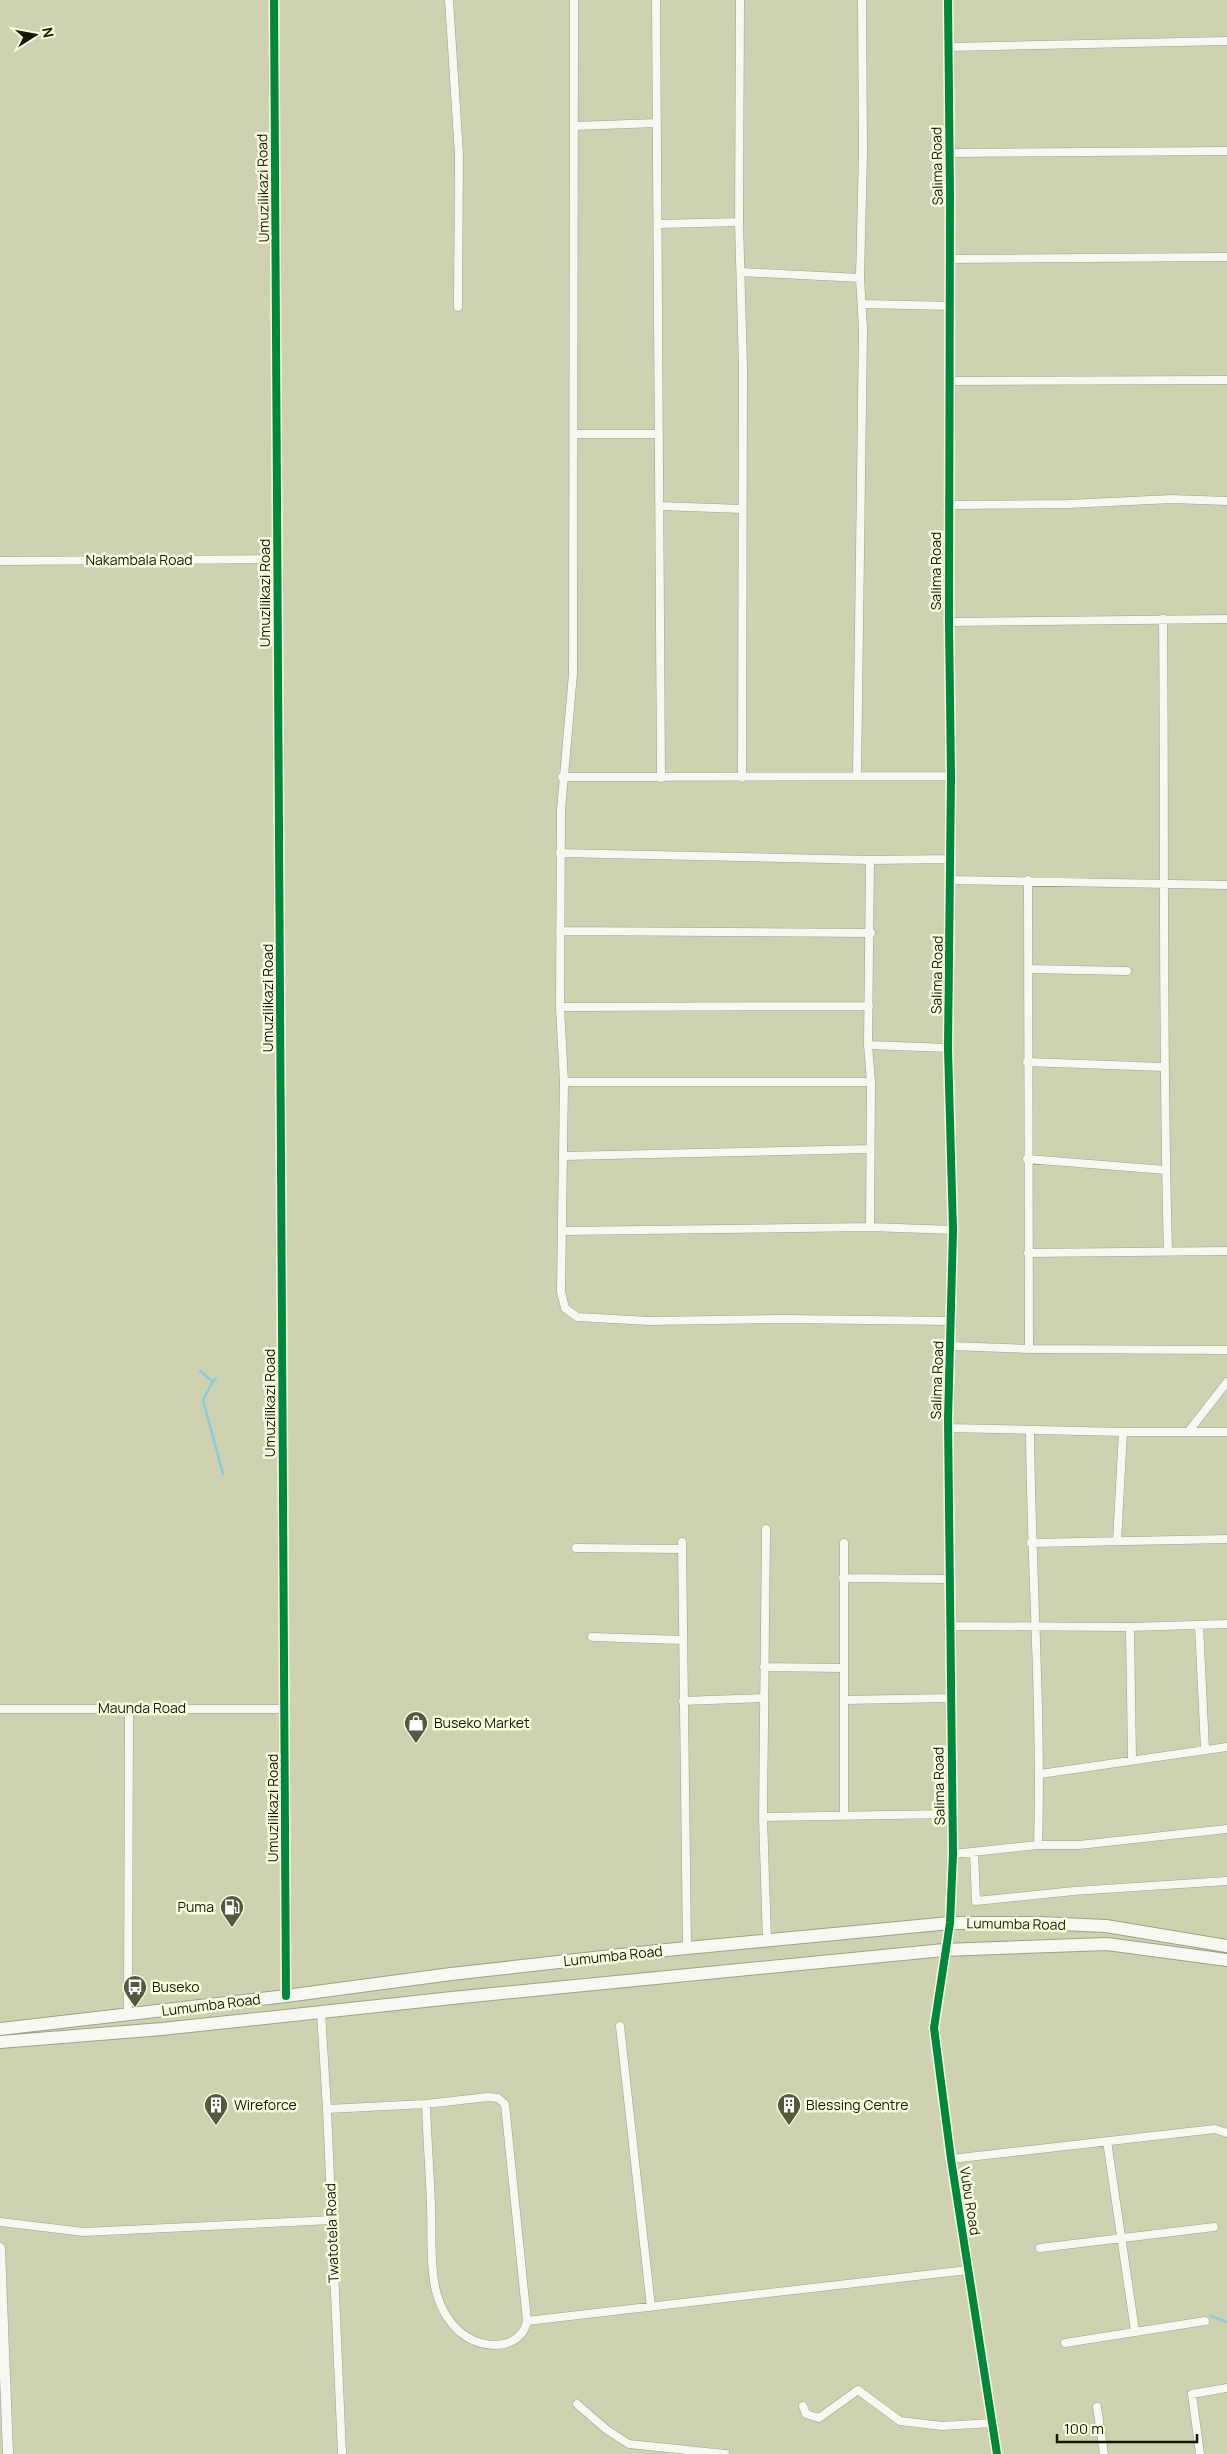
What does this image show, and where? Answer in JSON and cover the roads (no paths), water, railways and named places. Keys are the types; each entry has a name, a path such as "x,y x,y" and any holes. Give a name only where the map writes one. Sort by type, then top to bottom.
{"main road":[{"name":"Lumumba Road","path":"0,2029 286,1996 451,1974 687,1948 950,1923 1040,1922 1106,1926 1227,1946"},
{"name":"Lumumba Road","path":"0,2042 162,2029 944,1950 1107,1944 1227,1960"}],"street":[{"name":"Umuzilikazi Road","path":"274,0 286,1996"},
{"path":"449,0 459,155 458,307"},
{"path":"574,0 573,674 562,778 560,853 560,1007 564,1082 561,1292 565,1308 577,1317 649,1321 784,1319 951,1321"},
{"path":"656,0 657,434 660,506 661,778"},
{"path":"740,0 739,222 741,272 742,778"},
{"path":"857,776 863,304 860,278 863,152 862,0"},
{"name":"Salima Road","path":"944,1950 950,1923 953,1854 951,1814 948,1428 953,1230 948,1048 951,776 948,505 950,259 948,0"},
{"path":"948,47 1227,41"},
{"path":"574,126 657,123"},
{"path":"949,153 1227,151"},
{"path":"658,224 739,222"},
{"path":"950,259 1227,257"},
{"path":"741,272 860,278"},
{"path":"863,304 950,306"},
{"path":"950,381 1227,380"},
{"path":"574,434 657,434"},
{"path":"948,505 1068,504 1172,499 1227,501"},
{"path":"660,506 742,509"},
{"name":"Nakambala Road","path":"0,561 278,559"},
{"path":"1163,619 1166,884 1163,1067 1168,1252"},
{"path":"949,622 1227,619"},
{"path":"562,778 951,776"},
{"path":"560,853 870,860 950,858"},
{"path":"870,860 871,933 868,1045 871,1082 870,1226"},
{"path":"950,880 1227,885"},
{"path":"1028,880 1028,1349"},
{"path":"560,931 871,933"},
{"path":"1028,969 1127,971"},
{"path":"560,1007 869,1006"},
{"path":"868,1045 948,1048"},
{"path":"1027,1062 1163,1067"},
{"path":"564,1082 871,1082"},
{"path":"564,1156 870,1149"},
{"path":"1028,1159 1166,1170"},
{"path":"562,1231 870,1226 953,1230"},
{"path":"1028,1253 1227,1251"},
{"path":"950,1346 1028,1349 1227,1350"},
{"path":"1189,1431 1227,1382"},
{"path":"948,1428 1227,1432"},
{"path":"1030,1430 1031,1543 1040,1774 1038,1845"},
{"path":"1117,1541 1123,1432"},
{"path":"766,1529 763,1818 767,1941"},
{"path":"1031,1543 1227,1539"},
{"path":"844,1544 844,1816"},
{"path":"576,1548 682,1546 687,1948"},
{"path":"843,1578 950,1579"},
{"path":"949,1626 1130,1627 1227,1624"},
{"path":"1200,1625 1205,1749"},
{"path":"1130,1627 1132,1760"},
{"path":"592,1637 682,1640"},
{"path":"764,1667 843,1668"},
{"path":"683,1701 764,1698"},
{"path":"844,1700 950,1698"},
{"path":"128,2015 129,1708"},
{"name":"Maunda Road","path":"0,1709 284,1709"},
{"path":"1040,1774 1227,1747"},
{"path":"763,1818 951,1814"},
{"path":"953,1854 1038,1845 1079,1845 1227,1829"},
{"path":"974,1852 976,1901 1074,1891 1227,1881"},
{"name":"Vubu Road","path":"944,1950 934,2028 968,2270 997,2454"},
{"name":"Twatotela Road","path":"321,2012 328,2109 342,2454"},
{"path":"620,2026 651,2307"},
{"path":"328,2109 426,2104 488,2097 498,2098 506,2104 527,2321 525,2330 512,2341 492,2345 478,2343 470,2339 453,2326 438,2299 432,2262 426,2104"},
{"path":"952,2160 1215,2129 1227,2133"},
{"path":"1107,2141 1135,2331"},
{"path":"0,2222 84,2232 332,2220"},
{"path":"1040,2248 1122,2240 1214,2227"},
{"path":"0,2248 8,2454"},
{"path":"527,2321 968,2270"},
{"path":"1065,2343 1205,2321"},
{"path":"1200,2454 1192,2394 1227,2388"},
{"path":"803,2406 806,2414 820,2418 858,2390 900,2421 942,2426 992,2423"},
{"path":"577,2404 607,2430 629,2444 725,2454"},
{"path":"1097,2408 1104,2454"}],"waterway":[{"path":"200,1371 212,1381"},
{"path":"216,1379 203,1400 223,1474"},
{"path":"1211,2316 1227,2322"}],"place":[{"name":"Buseko Market","path":"416,1744"},
{"name":"Puma","path":"232,1928"},
{"name":"Buseko","path":"135,2008"},
{"name":"Wireforce","path":"216,2126"},
{"name":"Blessing Centre","path":"789,2126"}]}
